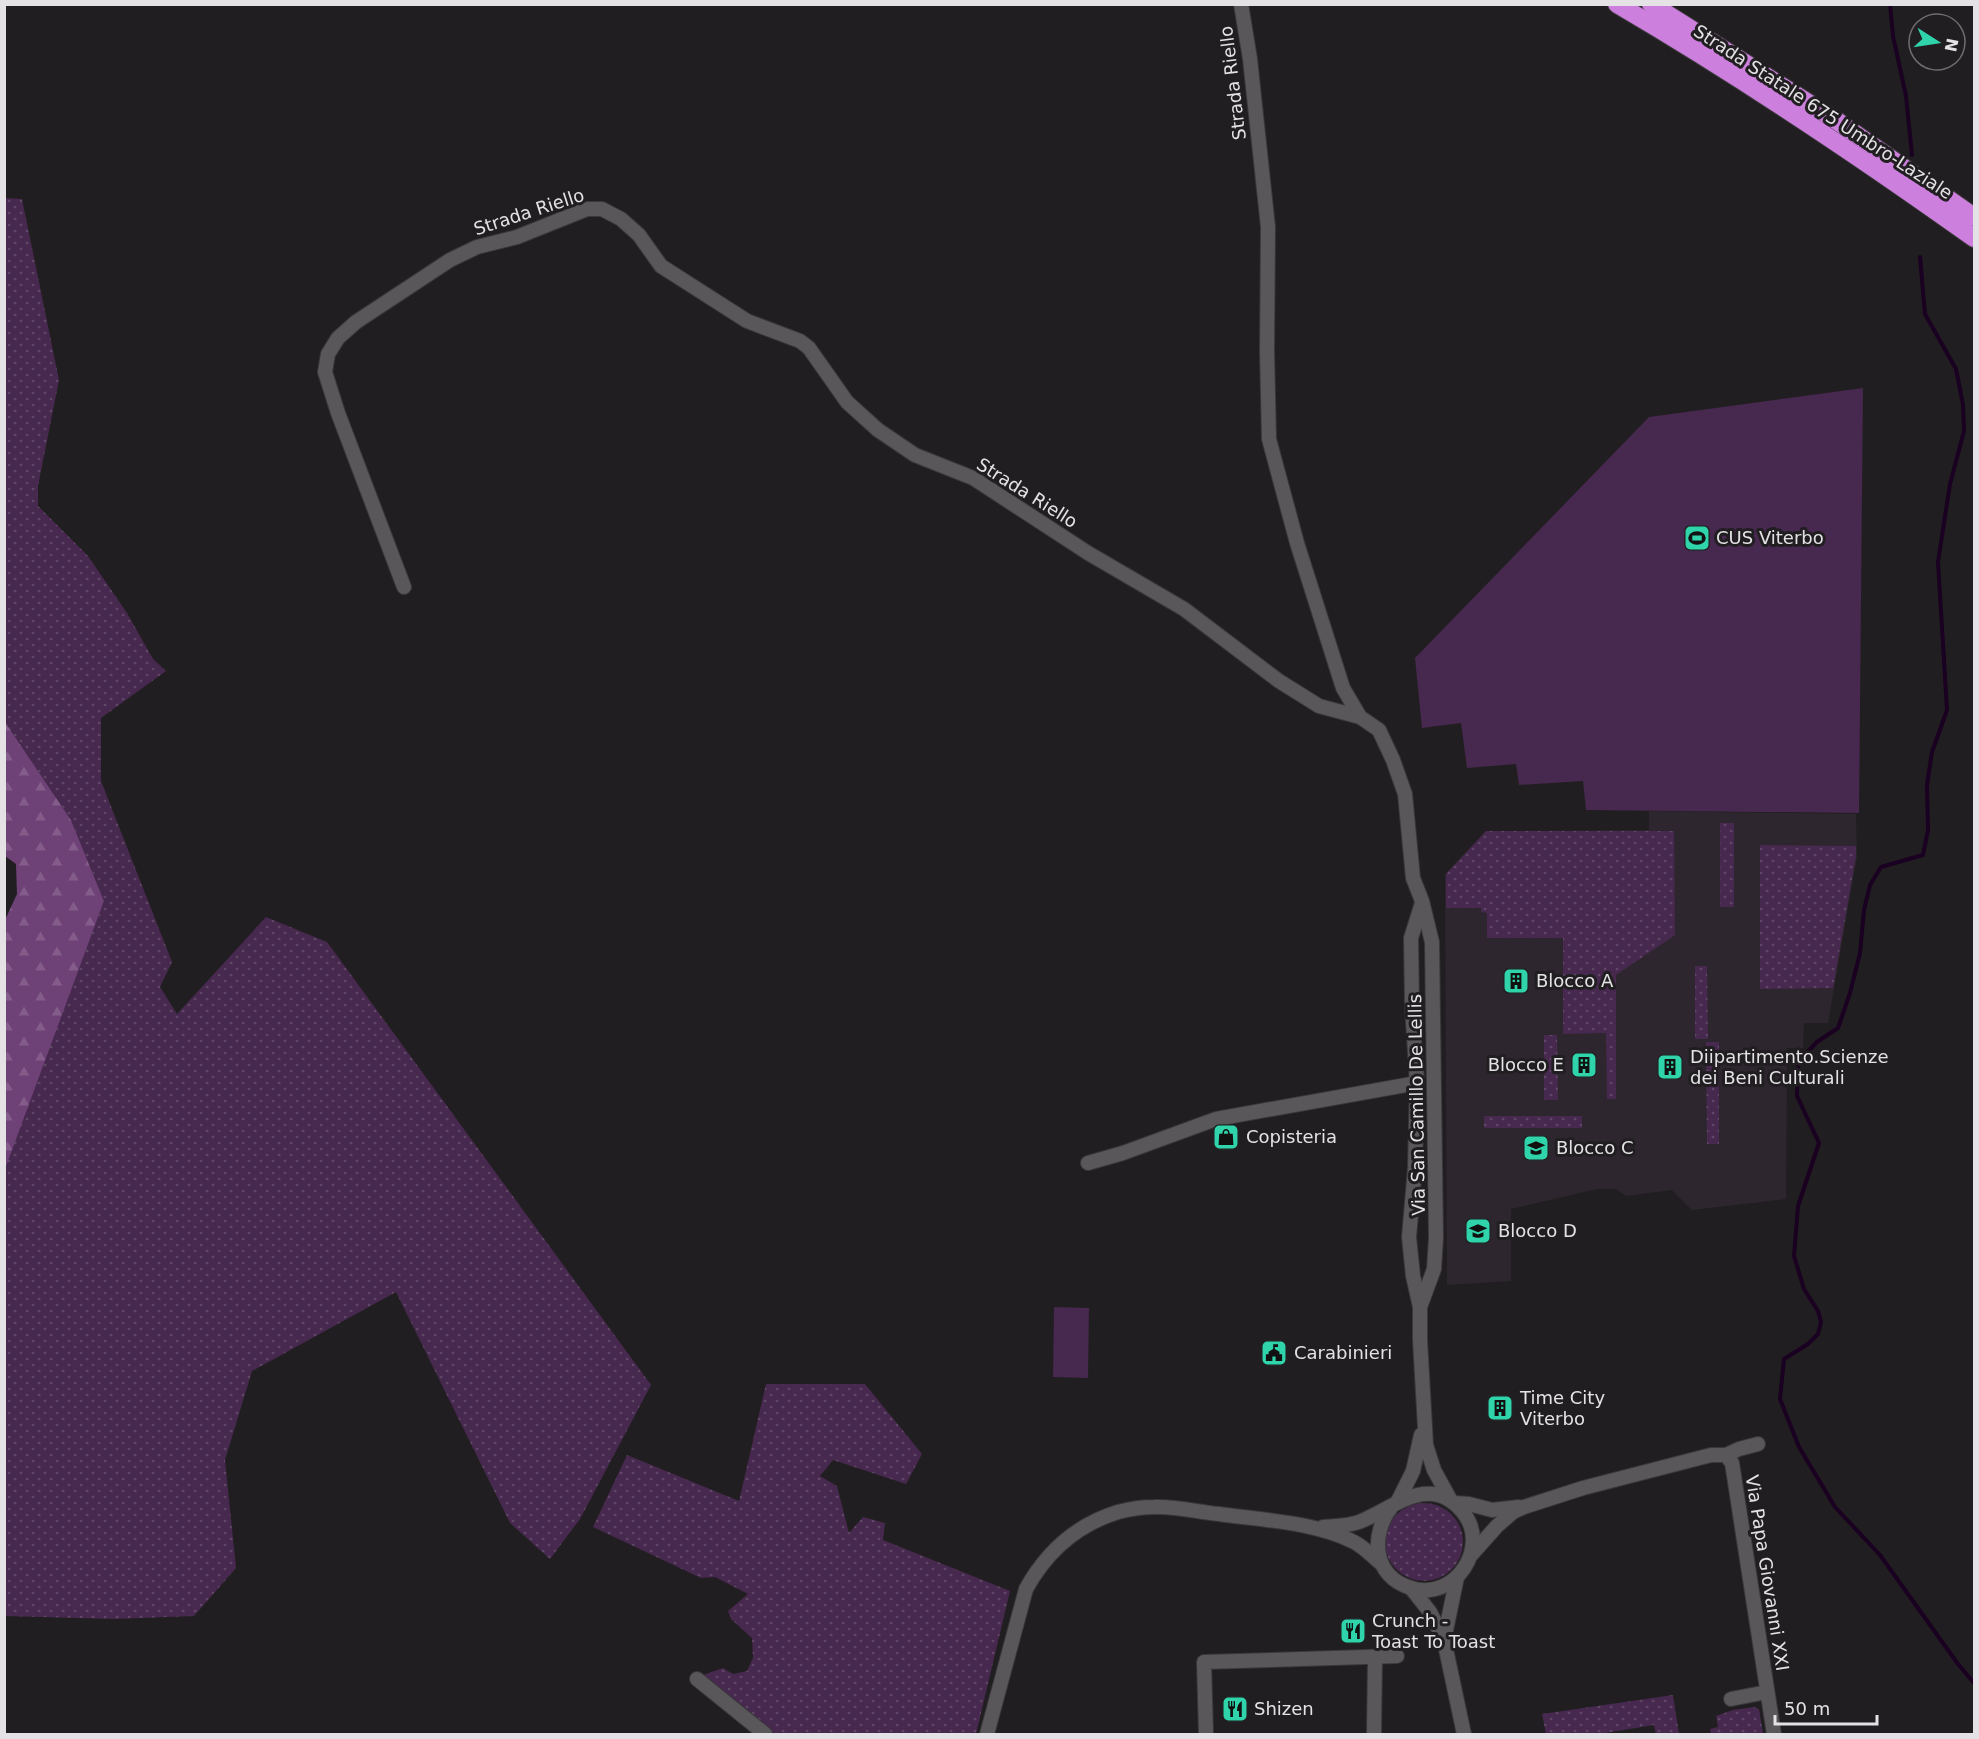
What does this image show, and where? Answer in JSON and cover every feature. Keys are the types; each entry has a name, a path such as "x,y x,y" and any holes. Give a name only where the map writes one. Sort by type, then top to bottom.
{"highway":[{"name":"Strada Statale 675 Umbro-Laziale","path":"1617,4 1828,137 1974,238"},
{"name":"Strada Statale 675 Umbro-Laziale","path":"1651,4 1837,122 1974,217"}],"street":[{"name":"Strada Riello","path":"1241,4 1250,59 1268,227 1269,439 1297,543 1343,688 1362,718"},
{"name":"Strada Riello","path":"404,586 338,413 325,372 328,354 338,338 356,322 450,260 477,247 517,237 587,209 603,209 621,219 639,235 661,266 747,321 800,341 809,348 847,402 878,430 915,455 973,478 1088,553 1184,609 1279,681 1319,706 1362,718"},
{"name":"Via San Camillo De Lellis","path":"1362,718 1379,730 1405,794 1413,878 1422,901 1432,942 1436,1238 1434,1269 1420,1307"},
{"name":"Via San Camillo De Lellis","path":"1422,901 1411,938 1412,1006 1417,1083 1415,1168 1409,1237 1413,1276 1420,1307 1423,1418 1426,1445 1431,1462 1453,1502"},
{"path":"1088,1163 1123,1153 1216,1119 1417,1083"},
{"name":"Via San Camillo De Lellis","path":"1395,1504 1417,1459 1423,1418"},
{"path":"1471,1556 1497,1526 1513,1512 1524,1507 1606,1482 1711,1455 1726,1455 1758,1444"},
{"name":"Via Papa Giovanni XXI","path":"1726,1455 1732,1463 1774,1734"},
{"path":"1315,1528 1357,1522 1414,1495 1439,1496 1453,1502 1492,1510 1524,1507"},
{"path":"987,1734 1026,1589 1038,1567 1056,1547 1072,1534 1096,1521 1120,1511 1155,1507 1315,1528 1355,1542 1382,1564 1399,1582 1411,1588 1423,1590 1436,1589 1458,1577 1466,1568 1471,1556 1473,1544 1470,1523 1453,1502"},
{"path":"1382,1564 1377,1540 1379,1527 1384,1516 1395,1504"},
{"path":"1444,1640 1458,1577"},
{"path":"1411,1588 1430,1612 1444,1640 1464,1734"},
{"path":"1206,1734 1204,1662 1397,1656"},
{"path":"1374,1734 1375,1658"},
{"path":"697,1679 765,1734"},
{"path":"1731,1699 1767,1692"}],"shaded area":[{"path":"5,198 22,199 59,380 38,486 38,506 88,556 127,613 153,659 166,671 101,718 101,781 172,962 160,987 177,1014 266,917 327,942 651,1385 580,1519 550,1559 510,1523 396,1292 252,1371 225,1460 236,1568 194,1616 115,1619 5,1616 4,1169 104,901 71,820 5,722"},
{"name":"CUS Viterbo","path":"1863,388 1859,813 1586,810 1583,781 1519,785 1516,764 1467,768 1461,723 1422,728 1415,658 1649,417"},
{"path":"1649,811 1856,814 1857,856 1828,1023 1804,1023 1803,1048 1787,1048 1786,1199 1692,1210 1672,1190 1626,1196 1616,1189 1597,1189 1511,1209 1511,1281 1447,1285 1445,874 1486,831 1649,830"},
{"path":"1720,823 1734,823 1734,907 1720,907"},
{"path":"1486,831 1674,831 1675,935 1616,975 1616,1099 1607,1099 1606,1033 1563,1034 1563,938 1487,938 1487,913 1481,912 1481,908 1446,908 1446,874"},
{"path":"1760,845 1856,846 1833,988 1760,989"},
{"path":"1695,966 1707,966 1708,1039 1695,1039"},
{"path":"1544,1035 1557,1035 1558,1100 1544,1100"},
{"path":"1706,1042 1719,1042 1719,1144 1707,1144"},
{"path":"1484,1116 1582,1116 1582,1128 1484,1128"},
{"path":"1054,1307 1089,1308 1088,1378 1053,1377"},
{"path":"766,1384 865,1384 922,1454 906,1484 833,1460 820,1476 837,1486 849,1533 863,1517 885,1523 883,1540 1010,1591 976,1734 775,1734 703,1675 723,1668 733,1674 747,1671 753,1658 752,1638 731,1619 728,1611 748,1594 715,1577 701,1578 593,1527 627,1455 739,1501"},
{"path":"1424,1503 1439,1506 1452,1514 1460,1527 1463,1542 1460,1557 1452,1570 1439,1578 1424,1581 1409,1578 1396,1570 1388,1557 1385,1542 1388,1527 1396,1514 1409,1506"},
{"path":"1673,1695 1679,1734 1656,1734 1654,1725 1599,1734 1546,1734 1542,1714"},
{"path":"1754,1707 1759,1709 1763,1734 1711,1734 1710,1729 1718,1727 1716,1716 1733,1710"}],"green space":[{"path":"5,722 71,820 104,901 5,1169 5,920 17,894 16,864 5,856"}],"waterway":[{"path":"1890,4 1893,36 1906,96 1912,155"},
{"path":"1920,257 1925,314 1956,369 1963,405 1964,431 1950,484 1938,562 1947,710 1932,752 1927,785 1928,830 1923,855 1881,867 1870,885 1864,910 1860,953 1838,1028 1817,1042 1798,1062 1797,1096 1819,1143 1798,1206 1794,1256 1804,1289 1818,1311 1821,1322 1818,1334 1808,1344 1784,1359 1780,1399 1799,1447 1835,1507 1880,1555 1974,1683"}],"place":[{"name":"CUS Viterbo","path":"1697,538"},
{"name":"Blocco A","path":"1516,981"},
{"name":"Blocco E","path":"1584,1065"},
{"name":"Diipartimento.Scienze dei Beni Culturali","path":"1670,1067"},
{"name":"Copisteria","path":"1226,1137"},
{"name":"Blocco C","path":"1536,1148"},
{"name":"Blocco D","path":"1478,1231"},
{"name":"Carabinieri","path":"1274,1353"},
{"name":"Time City Viterbo","path":"1500,1408"},
{"name":"Crunch - Toast To Toast","path":"1353,1631"},
{"name":"Shizen","path":"1235,1709"}]}
